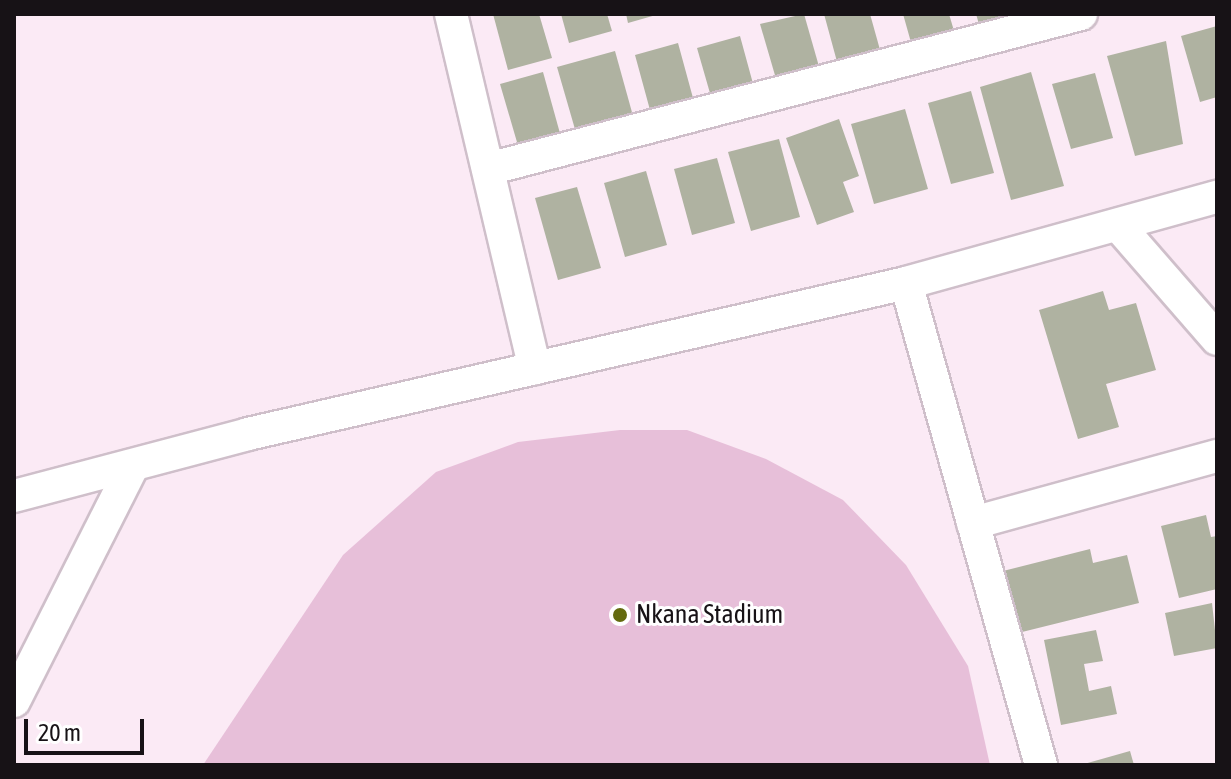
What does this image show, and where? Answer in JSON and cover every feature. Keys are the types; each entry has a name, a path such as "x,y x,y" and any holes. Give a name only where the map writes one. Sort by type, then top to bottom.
{"street":[{"path":"451,14 535,368"},
{"path":"488,169 1081,14"},
{"path":"14,496 535,368 906,283 1217,197"},
{"path":"1118,225 1217,339"},
{"path":"906,283 1041,765"},
{"path":"973,523 1217,456"},
{"path":"14,701 132,467"}],"shaded area":[{"name":"Nkana Stadium","path":"620,430 687,430 766,459 843,500 906,565 968,666 990,765 203,765 343,555 436,472 518,442"}],"building":[{"path":"493,14 539,14 552,58 508,70"},
{"path":"561,14 607,14 612,31 569,43"},
{"path":"626,14 656,14 656,15 628,23"},
{"path":"804,14 822,77 779,89 760,24"},
{"path":"824,14 870,14 882,57 839,69"},
{"path":"903,14 949,14 957,41 914,53"},
{"path":"976,14 1022,14 984,41"},
{"path":"1217,26 1217,97 1200,102 1181,36"},
{"path":"740,36 758,102 716,114 697,48"},
{"path":"1166,41 1183,144 1135,156 1107,56"},
{"path":"678,43 696,109 653,121 635,55"},
{"path":"615,51 638,134 581,150 557,67"},
{"path":"543,72 561,137 519,149 500,84"},
{"path":"1031,72 1064,186 1011,200 980,87"},
{"path":"1095,73 1113,138 1071,149 1052,84"},
{"path":"971,91 994,173 951,184 928,103"},
{"path":"905,109 928,189 874,204 851,124"},
{"path":"839,119 859,176 843,182 854,212 817,225 786,138"},
{"path":"779,139 800,217 751,231 728,152"},
{"path":"717,158 735,223 692,235 674,169"},
{"path":"646,171 667,245 625,257 604,183"},
{"path":"577,187 601,268 558,280 535,198"},
{"path":"1103,291 1109,310 1136,303 1156,370 1106,384 1119,427 1078,439 1039,310"},
{"path":"1206,515 1211,537 1217,536 1217,589 1179,598 1161,526"},
{"path":"1090,549 1093,563 1127,555 1139,603 1014,634 999,572"},
{"path":"1212,603 1217,648 1174,656 1165,613"},
{"path":"1096,630 1103,661 1084,664 1089,691 1111,686 1117,714 1061,725 1044,640"},
{"path":"1130,751 1134,765 1084,765 1084,764"}],"place":[{"name":"Nkana Stadium","path":"620,615"}]}
